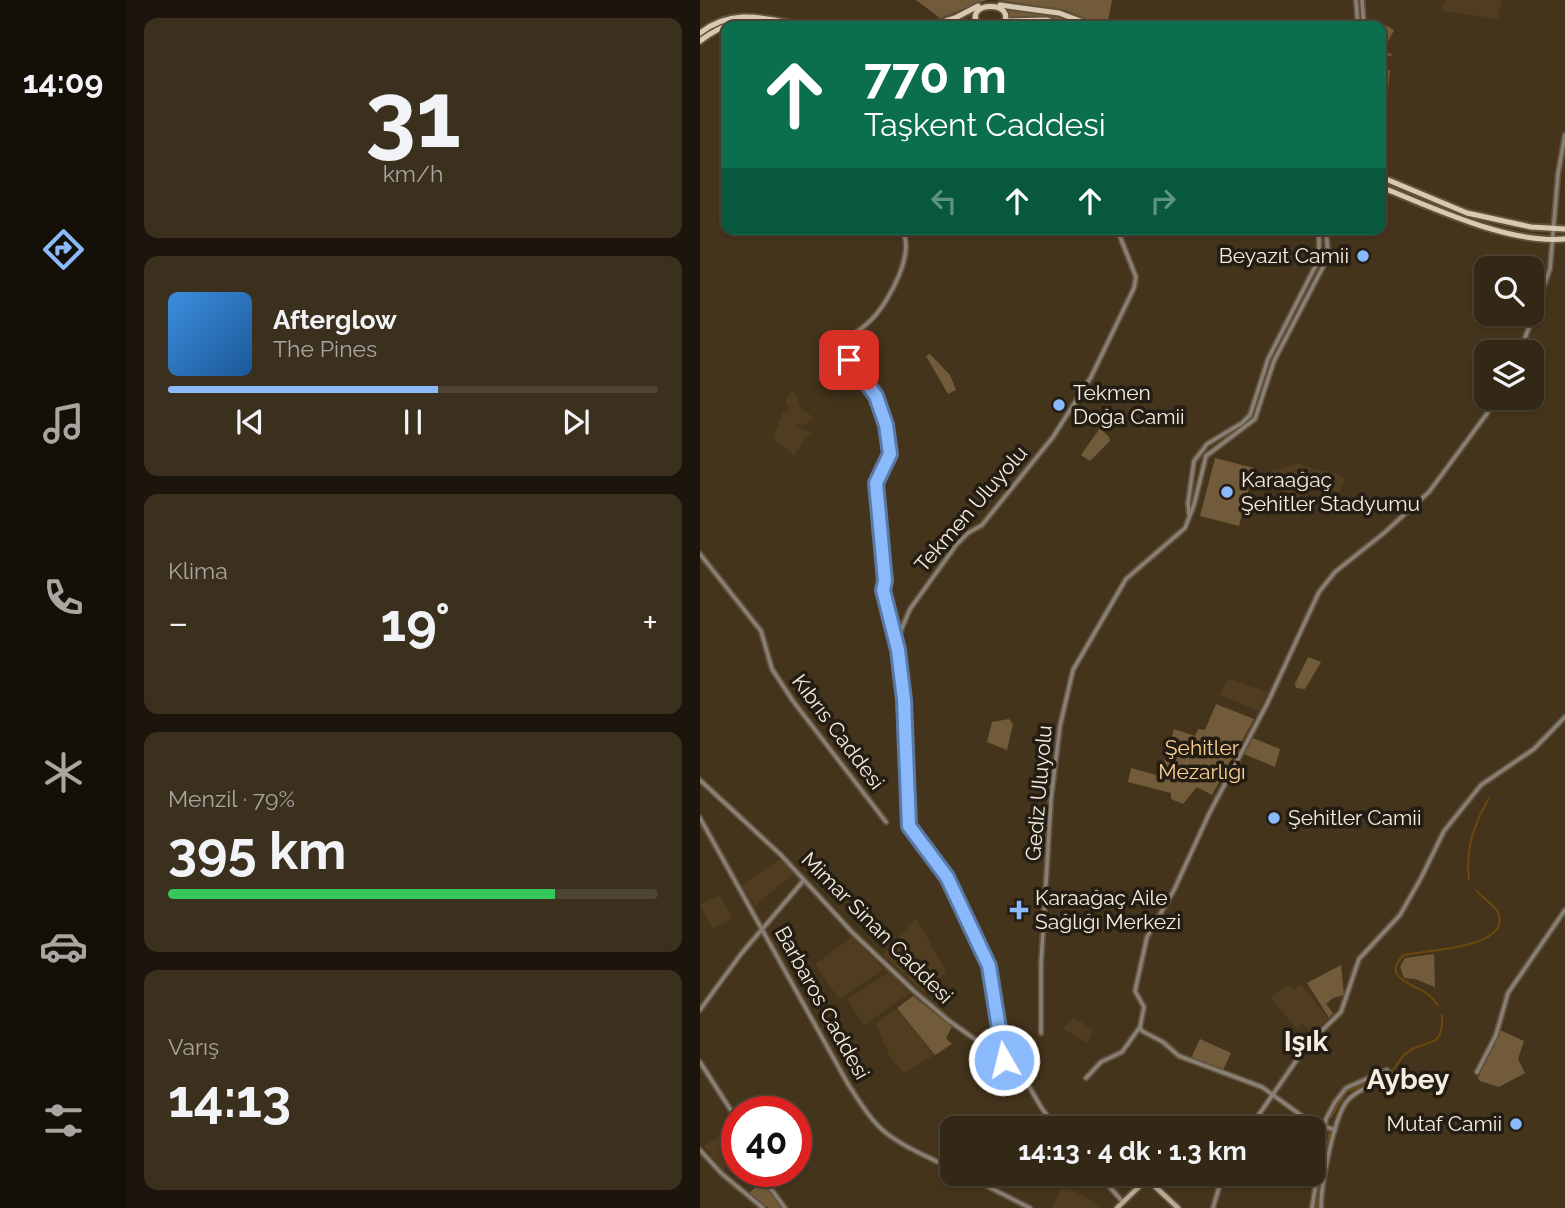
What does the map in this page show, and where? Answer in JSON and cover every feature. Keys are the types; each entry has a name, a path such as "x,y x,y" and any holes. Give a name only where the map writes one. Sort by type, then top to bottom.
{"main road":[{"path":"945,21 992,1 1000,5 1059,13 1081,21"},
{"path":"978,21 976,15 981,5"},
{"path":"1000,5 1005,12 1004,21"},
{"path":"731,21 757,17 779,21"},
{"path":"700,33 721,25"},
{"path":"700,41 721,27"},
{"path":"1386,179 1467,213 1531,227 1565,229"},
{"path":"1386,189 1461,220 1543,240 1565,239"},
{"path":"1117,1208 1139,1186"},
{"path":"1158,1186 1178,1208"}],"street":[{"path":"1356,0 1358,21"},
{"path":"1362,0 1364,21"},
{"path":"1524,340 1550,269 1558,174 1565,135"},
{"path":"898,650 883,590 885,581 876,483 890,454 886,425 876,396 838,345 871,320 895,285 904,261 906,240 904,235"},
{"name":"Tekmen Uluyolu","path":"1004,1060 989,966 947,877 909,826 905,720 898,650 900,635 920,593 957,544 968,533 982,525 1012,489 1053,437 1091,377 1134,288 1136,277 1119,235"},
{"path":"1189,514 1194,461 1207,444 1242,424 1250,415 1265,368 1320,259 1319,235"},
{"name":"Gediz Uluyolu","path":"1041,1033 1041,964 1051,799 1070,678 1076,663 1126,579 1180,533 1194,505 1206,456 1255,419 1274,361 1323,267 1328,253 1326,235"},
{"path":"1279,338 1284,341"},
{"path":"1086,1078 1101,1062 1122,1052 1140,1027 1144,1007 1135,991 1147,937 1174,890 1209,814 1268,702 1319,592 1335,572 1429,492 1488,410"},
{"name":"Kıbrıs Caddesi","path":"700,554 761,631 772,669 793,701 886,821"},
{"path":"1257,1116 1307,1045 1341,1012 1359,959 1400,915 1444,831 1473,793 1534,748 1565,716"},
{"name":"Mimar Sinan Caddesi","path":"700,780 768,843 852,932 925,1000 1004,1060 1030,1088 1048,1116"},
{"name":"Barbaros Caddesi","path":"700,818 848,1084 864,1108 883,1130 940,1163"},
{"path":"700,1010 762,928 804,880"},
{"path":"1477,1072 1496,1035 1508,993 1565,910"},
{"path":"1140,1027 1179,1056 1272,1093 1302,1116"},
{"path":"700,1062 722,1096"},
{"path":"1321,1208 1335,1130 1336,1122 1342,1108 1356,1093 1393,1078 1387,1070 1340,1093 1326,1119 1325,1128 1335,1130"},
{"path":"1326,1119 1336,1122"},
{"path":"700,1150 721,1173 763,1208"},
{"path":"987,1186 1030,1208"},
{"path":"1109,1186 1123,1202"},
{"path":"1213,1208 1220,1186"},
{"path":"1312,1208 1316,1186"},
{"path":"770,1187 785,1208"}],"shaded area":[{"path":"1447,0 1502,0 1498,19 1443,11 1441,6"},
{"path":"793,389 802,409 813,417 802,427 799,424 796,427 811,432 794,455 773,439 783,412 785,414 790,409 785,402"},
{"path":"1299,463 1346,478 1339,493 1310,481 1298,500 1267,480 1269,472"},
{"path":"1228,679 1268,692 1258,711 1220,695"},
{"path":"781,858 794,873 755,906 742,885"},
{"path":"720,895 733,918 713,929 700,905"},
{"path":"916,918 946,971 925,994 883,955"},
{"path":"852,937 884,969 839,999 815,964"},
{"path":"889,972 910,993 864,1025 847,999"},
{"path":"1288,984 1294,990 1301,984 1328,1018 1314,1033 1302,1024 1298,1030 1271,998"},
{"path":"896,1008 934,1055 904,1073 890,1057 876,1024"},
{"path":"1074,1017 1094,1031 1087,1043 1063,1029"},
{"path":"721,1136 721,1168 703,1146"},
{"path":"1065,1186 1101,1208 1052,1208"}],"green space":[{"path":"916,0 987,0 940,18"},
{"path":"999,0 1112,0 1108,21 1092,21 1065,10"},
{"path":"1007,8 1061,16 1073,21 1027,16 1009,18"},
{"path":"1386,26 1394,30 1386,46"},
{"path":"1386,70 1390,70 1386,114"},
{"path":"930,354 950,375 956,390 948,394 926,356"},
{"path":"1100,428 1110,441 1090,461 1081,455"},
{"name":"Karaağaç Şehitler Stadyumu","path":"1215,458 1254,468 1239,526 1200,516"},
{"path":"1308,657 1321,662 1305,689 1296,688 1295,684"},
{"name":"Şehitler Mezarlığı","path":"1216,704 1254,719 1212,795 1197,787 1183,804 1171,799 1171,793 1128,782 1131,768 1160,776 1174,729 1195,736 1198,729 1205,730"},
{"path":"1009,719 1013,724 1007,750 987,742 992,722"},
{"path":"1253,738 1280,749 1275,767 1244,754"},
{"path":"1434,954 1435,987 1415,979 1404,978 1400,967 1405,958"},
{"path":"1341,965 1344,995 1333,998 1326,1004 1333,1013 1329,1018 1307,983"},
{"path":"913,996 952,1027 946,1038 952,1044 935,1055 897,1008"},
{"path":"1500,1030 1524,1041 1518,1059 1525,1073 1499,1087 1478,1078"},
{"path":"1200,1039 1231,1053 1223,1070 1191,1058"},
{"path":"756,1187 765,1187 783,1208 769,1208 748,1194"}],"waterway":[{"path":"1469,880 1468,858 1472,838 1489,798"},
{"path":"1438,1005 1428,994 1401,979 1395,969 1404,955 1462,946 1491,935 1499,926 1499,915 1477,891"},
{"path":"1391,1072 1405,1054 1436,1039 1442,1027 1442,1015"},
{"path":"1331,1117 1346,1092 1387,1075"},
{"path":"1316,1208 1330,1130"}],"place":[{"name":"Beyazıt Camii","path":"1363,256"},
{"name":"Tekmen Doğa Camii","path":"1059,405"},
{"name":"Karaağaç Şehitler Stadyumu","path":"1227,492"},
{"name":"Şehitler Camii","path":"1274,818"},
{"name":"Karaağaç Aile Sağlığı Merkezi","path":"1019,910"},
{"name":"Mutaf Camii","path":"1516,1124"}],"district":[{"name":"Işık","path":"1306,1041"},
{"name":"Aybey","path":"1408,1079"}],"route":[{"path":"849,360 876,396 889,441 889,458 876,483 885,581 883,590 898,650 904,700 909,826 947,877 989,966 1004,1060"}]}
